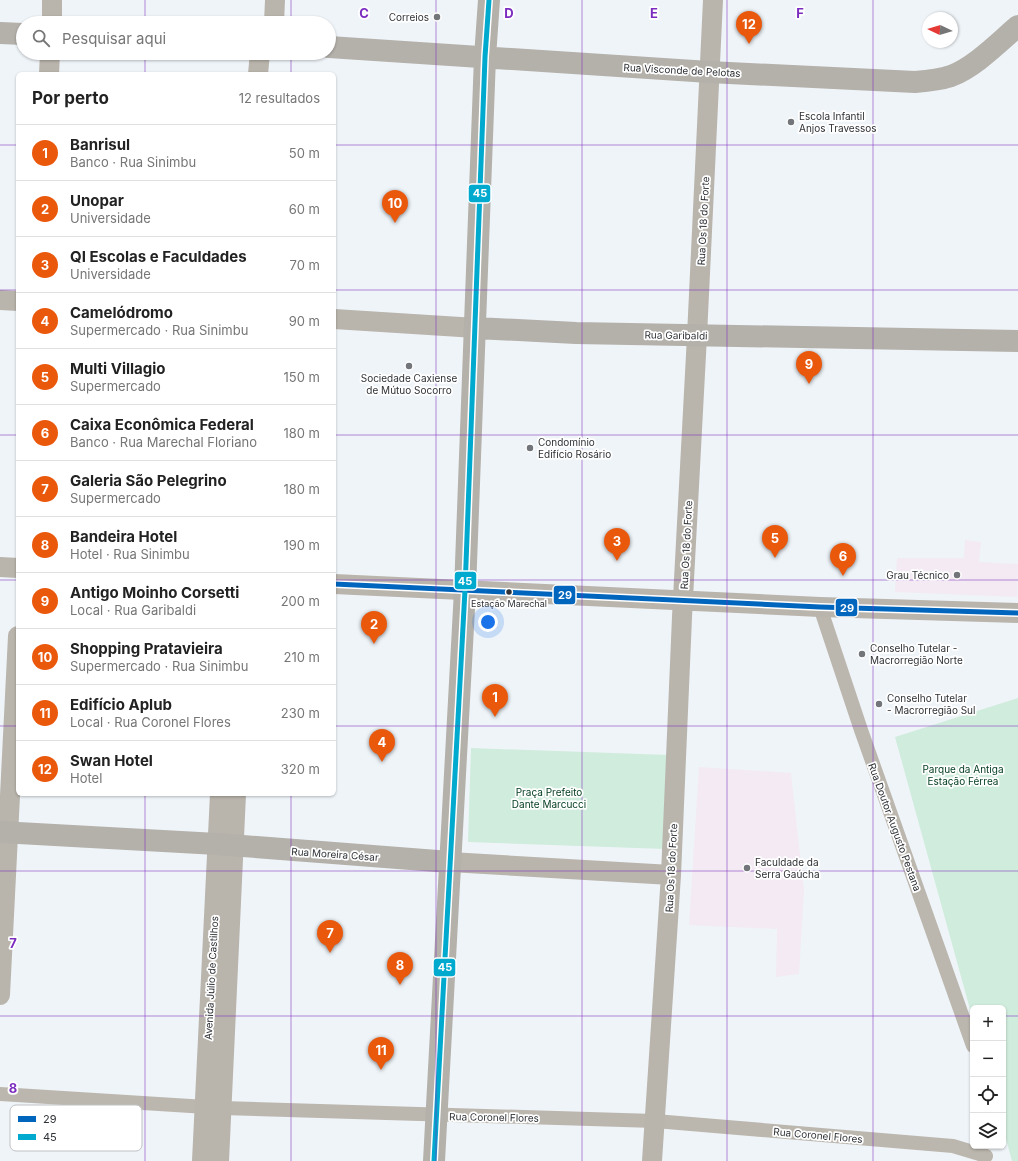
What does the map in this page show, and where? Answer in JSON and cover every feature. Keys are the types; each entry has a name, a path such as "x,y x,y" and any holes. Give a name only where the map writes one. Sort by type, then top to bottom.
{"main road":[{"path":"434,1161 466,590 485,57 489,0"},
{"name":"Rua Visconde de Pelotas","path":"336,47 709,72 914,82 936,80 952,75 969,66 1018,26"},
{"path":"0,33 16,34"},
{"name":"Rua Garibaldi","path":"476,328 576,333 697,336 1018,341"},
{"name":"Rua Moreira César","path":"4,832 225,845 450,862"}],"street":[{"path":"52,0 52,16"},
{"path":"261,16 262,0"},
{"path":"274,16 275,0"},
{"name":"Rua Os 18 do Forte","path":"652,1161 671,875 712,0"},
{"path":"49,72 50,60"},
{"path":"258,72 259,60"},
{"path":"271,72 272,60"},
{"path":"0,300 16,301"},
{"name":"Rua Garibaldi","path":"336,319 476,328"},
{"path":"0,567 16,568"},
{"path":"336,584 820,607 1018,613"},
{"name":"Rua Doutor Augusto Pestana","path":"820,607 863,738 971,1041"},
{"path":"0,995 4,832 16,664"},
{"name":"Avenida Júlio de Castilhos","path":"219,1161 213,1108 225,845 220,796"},
{"name":"Avenida Júlio de Castilhos","path":"225,845 236,796"},
{"name":"Rua Moreira César","path":"450,862 671,875"},
{"name":"Rua Coronel Flores","path":"0,1094 213,1108 437,1116 655,1121 953,1146 988,1154"},
{"name":"Avenida Júlio de Castilhos","path":"202,1161 213,1108"}],"shaded area":[{"name":"Grau Técnico","path":"965,540 981,542 979,562 1018,564 1017,597 895,592 897,558 964,558"},
{"name":"Faculdade da Serra Gaúcha","path":"699,767 791,773 804,891 799,974 776,977 777,929 689,925"}],"green space":[{"name":"Parque da Antiga Estação Férrea","path":"1018,698 1018,1161 1012,1161 1006,1139 1006,1005 970,1005 970,1009 895,737"},
{"name":"Praça Prefeito Dante Marcucci","path":"471,748 669,755 665,849 468,842"}],"transit line":[{"name":"45","path":"434,1161 465,590 485,57 489,0"},
{"name":"29","path":"336,584 820,607 1018,613"}],"place":[{"name":"Correios","path":"437,17"},
{"name":"Swan Hotel","path":"749,44"},
{"name":"Escola Infantil Anjos Travessos","path":"791,122"},
{"name":"Shopping Pratavieira","path":"395,223"},
{"name":"Sociedade Caxiense de Mútuo Socorro","path":"409,366"},
{"name":"Antigo Moinho Corsetti","path":"809,384"},
{"name":"Condomínio Edifício Rosário","path":"530,448"},
{"name":"Multi Villagio","path":"775,558"},
{"name":"QI Escolas e Faculdades","path":"617,561"},
{"name":"Grau Técnico","path":"957,575"},
{"name":"Caixa Econômica Federal","path":"843,576"},
{"name":"Estação Marechal","path":"509,592"},
{"name":"Unopar","path":"374,644"},
{"name":"Conselho Tutelar - Macrorregião Norte","path":"862,654"},
{"name":"Conselho Tutelar - Macrorregião Sul","path":"879,704"},
{"name":"Banrisul","path":"495,717"},
{"name":"Camelódromo","path":"382,762"},
{"name":"Faculdade da Serra Gaúcha","path":"747,868"},
{"name":"Galeria São Pelegrino","path":"330,953"},
{"name":"Bandeira Hotel","path":"400,985"},
{"name":"Edifício Aplub","path":"381,1070"}]}
